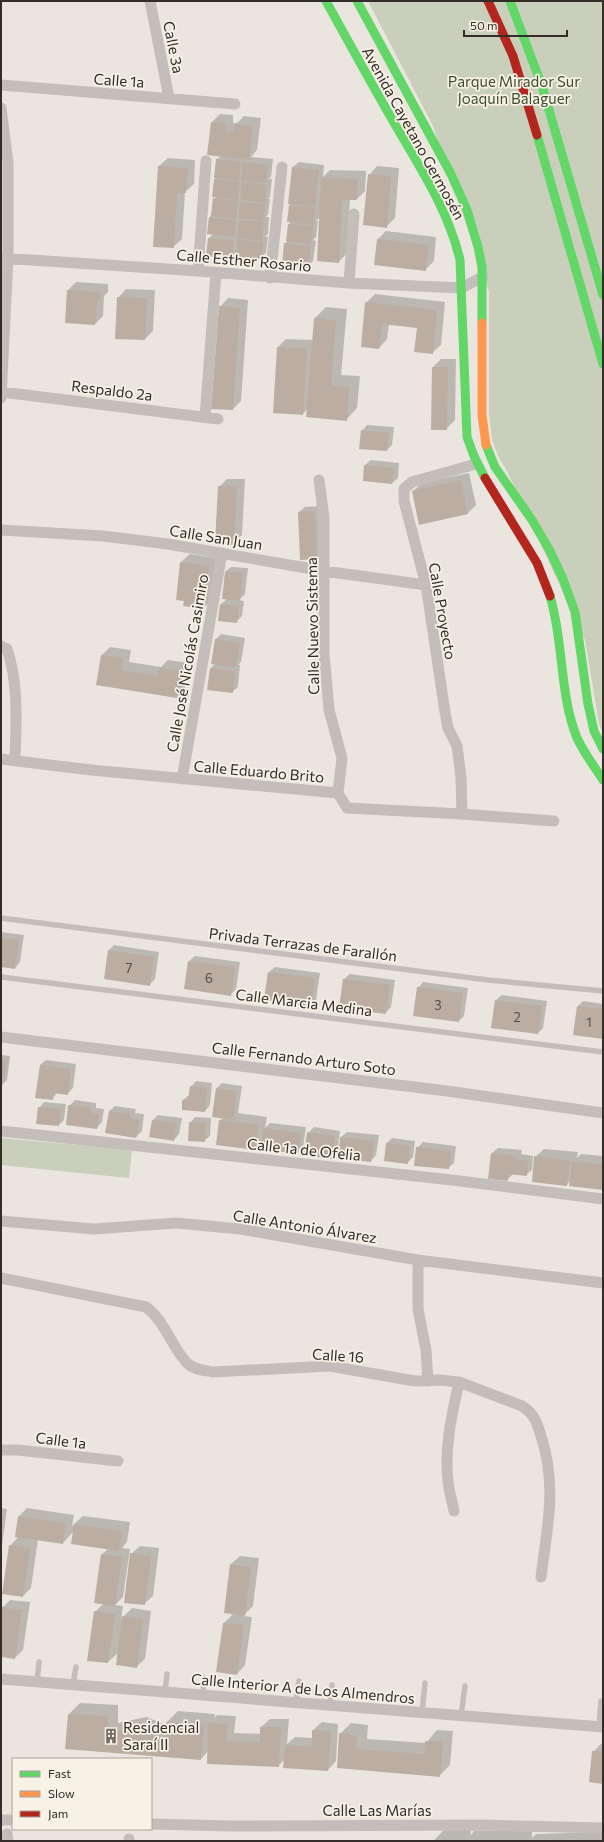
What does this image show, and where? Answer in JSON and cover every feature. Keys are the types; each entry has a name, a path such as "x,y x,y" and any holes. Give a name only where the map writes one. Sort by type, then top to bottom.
{"street":[{"name":"Calle 3a","path":"150,1 169,98"},
{"name":"Avenida Cayetano Germosén","path":"326,1 366,75 438,198 449,222 460,260 467,437 476,464 538,564 546,583 554,609 575,732 581,745 603,780"},
{"name":"Avenida Cayetano Germosén","path":"357,1 453,178 471,220 479,246 483,277 482,415 485,442 495,467 532,520 550,551 563,579 575,612 588,704 594,731 603,749"},
{"path":"488,1 512,56 531,115 603,364"},
{"path":"510,1 542,86 603,295"},
{"name":"Calle 1a","path":"1,85 235,104"},
{"path":"1,108 8,163 1,398"},
{"path":"198,271 206,161"},
{"path":"270,278 282,167"},
{"path":"349,283 354,214"},
{"name":"Calle Esther Rosario","path":"4,258 198,271 270,278 461,288 483,277"},
{"path":"205,417 216,273"},
{"name":"Respaldo 2a","path":"2,392 218,419"},
{"name":"Calle Proyecto","path":"462,814 461,777 457,746 448,728 426,585 404,501 404,489 412,482 476,464"},
{"name":"Calle Nuevo Sistema","path":"319,480 324,518 324,655 330,710 342,758 338,793"},
{"name":"Calle San Juan","path":"1,530 103,536 222,553 324,571 426,585"},
{"name":"Calle José Nicolás Casimiro","path":"182,779 222,553"},
{"path":"1,646 7,649 12,663 17,712 15,760"},
{"name":"Calle Eduardo Brito","path":"1,759 91,770 338,793 346,808 462,814 554,821"},
{"name":"Calle Fernando Arturo Soto","path":"1,1037 447,1091 603,1113"},
{"name":"Calle 1a de Ofelia","path":"1,1131 452,1180 603,1199"},
{"name":"Calle Antonio Álvarez","path":"1,1221 94,1229 176,1223 240,1229 418,1260 603,1283"},
{"path":"418,1260 418,1310 426,1350 428,1381"},
{"name":"Calle 16","path":"1,1278 146,1307 155,1314 187,1363 198,1370 213,1372 330,1366 403,1379 458,1382 522,1406 531,1412 536,1420 548,1461 550,1502 541,1577"},
{"path":"454,1511 448,1480 447,1454 451,1416 458,1382"},
{"name":"Calle 1a","path":"1,1450 18,1450 118,1462"},
{"name":"Calle Interior A de Los Almendros","path":"1,1679 601,1727"},
{"path":"1,1820 12,1820"},
{"name":"Calle Las Marías","path":"152,1824 231,1826 481,1825 603,1828"}],"lane":[{"name":"Privada Terrazas de Farallón","path":"1,918 488,980 603,991"},
{"name":"Calle Marcia Medina","path":"1,977 603,1052"},
{"path":"37,1682 39,1662"},
{"path":"73,1684 76,1667"},
{"path":"165,1692 167,1674"},
{"path":"202,1695 204,1678"},
{"path":"296,1702 299,1681"},
{"path":"422,1713 424,1683"},
{"path":"330,1705 332,1685"},
{"path":"461,1716 465,1686"},
{"path":"601,1701 601,1727"}],"green space":[{"name":"Parque Mirador Sur Joaquín Balaguer","path":"368,1 603,1 603,733 599,724 585,640 508,473 498,456 492,440 489,414 489,292 433,126"},
{"path":"1,1138 132,1150 129,1178 1,1165"}],"building":[{"path":"211,122 226,123 225,131 234,132 235,124 253,126 249,160 207,155"},
{"path":"216,159 241,162 239,181 214,178"},
{"path":"243,162 268,165 266,183 241,181"},
{"path":"158,166 188,168 186,193 177,193 174,248 153,247"},
{"path":"292,167 319,170 317,188 306,187 317,189 315,207 288,204"},
{"path":"368,174 391,176 387,228 363,225"},
{"path":"321,178 358,179 357,200 342,200 339,263 317,261"},
{"path":"214,179 240,182 238,200 212,197"},
{"path":"242,182 267,185 265,203 240,200"},
{"path":"213,198 238,201 236,219 211,216"},
{"path":"240,202 265,204 263,221 239,218"},
{"path":"289,205 315,208 313,225 287,222"},
{"path":"209,217 236,220 234,237 207,234"},
{"path":"239,220 264,222 262,241 237,238"},
{"path":"288,224 313,226 311,244 286,241"},
{"path":"208,238 234,240 232,259 206,256"},
{"path":"238,239 263,242 261,259 236,257"},
{"path":"377,239 429,245 426,271 374,265"},
{"path":"284,243 311,246 308,268 282,265"},
{"path":"67,290 101,292 100,301 97,301 95,325 65,323"},
{"path":"117,297 147,298 145,340 115,339"},
{"path":"365,302 437,310 433,354 414,352 417,328 382,324 379,349 361,347"},
{"path":"219,306 240,308 233,410 211,409"},
{"path":"314,318 336,320 331,386 349,387 347,421 306,417"},
{"path":"277,347 307,348 303,415 273,413"},
{"path":"432,367 448,367 447,430 431,430"},
{"path":"361,430 389,433 387,451 359,449"},
{"path":"364,465 394,468 392,484 363,481"},
{"path":"461,480 468,514 419,525 412,491"},
{"path":"218,486 237,487 234,545 215,543"},
{"path":"315,511 317,559 300,560 298,512"},
{"path":"180,562 209,566 204,609 183,606 184,601 176,600"},
{"path":"225,572 243,573 240,601 222,599"},
{"path":"220,604 239,606 237,623 218,621"},
{"path":"215,639 240,643 236,668 211,664"},
{"path":"101,655 123,658 121,670 158,676 159,668 182,671 177,698 96,685"},
{"path":"210,668 235,671 233,693 207,690"},
{"path":"1,938 19,940 15,969 1,967"},
{"path":"108,950 154,957 150,986 104,979"},
{"path":"188,961 235,967 231,996 184,989"},
{"path":"268,972 315,978 311,1007 264,1000"},
{"path":"343,979 390,985 386,1014 339,1008"},
{"path":"417,987 463,993 459,1022 413,1016"},
{"path":"495,1000 542,1006 538,1034 491,1028"},
{"path":"577,1006 603,1009 603,1039 573,1035"},
{"path":"1,1061 6,1061 2,1086 1,1086"},
{"path":"40,1065 71,1069 68,1095 54,1093 53,1100 35,1098"},
{"path":"190,1086 207,1088 205,1112 182,1110 182,1100 188,1100"},
{"path":"216,1088 237,1091 233,1120 212,1117"},
{"path":"68,1105 91,1108 91,1113 99,1114 97,1129 66,1125"},
{"path":"38,1107 61,1109 59,1126 36,1124"},
{"path":"109,1111 131,1114 130,1118 139,1120 136,1138 105,1133"},
{"path":"152,1120 177,1123 174,1141 149,1137"},
{"path":"219,1120 259,1125 256,1150 216,1145"},
{"path":"189,1122 206,1123 205,1142 188,1141"},
{"path":"264,1128 301,1133 298,1154 260,1149"},
{"path":"307,1132 335,1136 332,1159 304,1155"},
{"path":"340,1137 374,1141 371,1162 338,1158"},
{"path":"386,1143 410,1146 408,1164 384,1161"},
{"path":"416,1147 451,1151 449,1169 414,1166"},
{"path":"491,1153 517,1156 516,1159 528,1161 527,1176 508,1174 508,1181 488,1179"},
{"path":"534,1156 570,1161 567,1186 532,1182"},
{"path":"572,1161 603,1165 603,1190 569,1186"},
{"path":"18,1516 66,1523 63,1544 15,1537"},
{"path":"74,1524 122,1531 119,1551 71,1544"},
{"path":"9,1545 30,1548 23,1597 2,1594"},
{"path":"130,1553 151,1556 145,1605 124,1603"},
{"path":"101,1554 122,1557 115,1606 94,1603"},
{"path":"230,1564 251,1567 245,1616 224,1613"},
{"path":"1,1607 22,1610 15,1659 1,1657"},
{"path":"94,1611 115,1614 108,1663 87,1661"},
{"path":"122,1616 143,1619 137,1668 116,1665"},
{"path":"223,1623 244,1625 237,1675 216,1672"},
{"name":"Residencial Saraí II","path":"68,1714 108,1716 108,1733 135,1728 165,1739 166,1722 204,1725 201,1760 65,1749"},
{"path":"208,1723 228,1724 226,1741 260,1742 260,1727 281,1727 279,1767 207,1764"},
{"path":"312,1730 331,1732 328,1771 283,1768 285,1745 312,1747"},
{"path":"339,1733 357,1736 356,1749 424,1754 425,1741 443,1741 440,1777 337,1768"},
{"path":"592,1751 603,1752 603,1784 589,1782"}],"traffic: fast":[{"path":"326,1 432,188 455,241 460,260 467,437 474,456 485,478"},
{"path":"357,1 451,174 467,210 478,247 482,267 482,323"},
{"path":"510,1 542,86 603,295"},
{"path":"537,135 603,364"},
{"path":"486,445 495,467 532,520 550,551 563,579 575,612 588,704 594,731 603,749"},
{"path":"550,596 558,631 564,685 571,721 580,744 603,780"}],"traffic: slow":[{"path":"482,323 482,415 486,445"}],"traffic: jam":[{"path":"488,1 513,56 537,135"},
{"path":"485,478 537,563 550,596"}],"place":[{"name":"Residencial Saraí II","path":"111,1736"}]}
